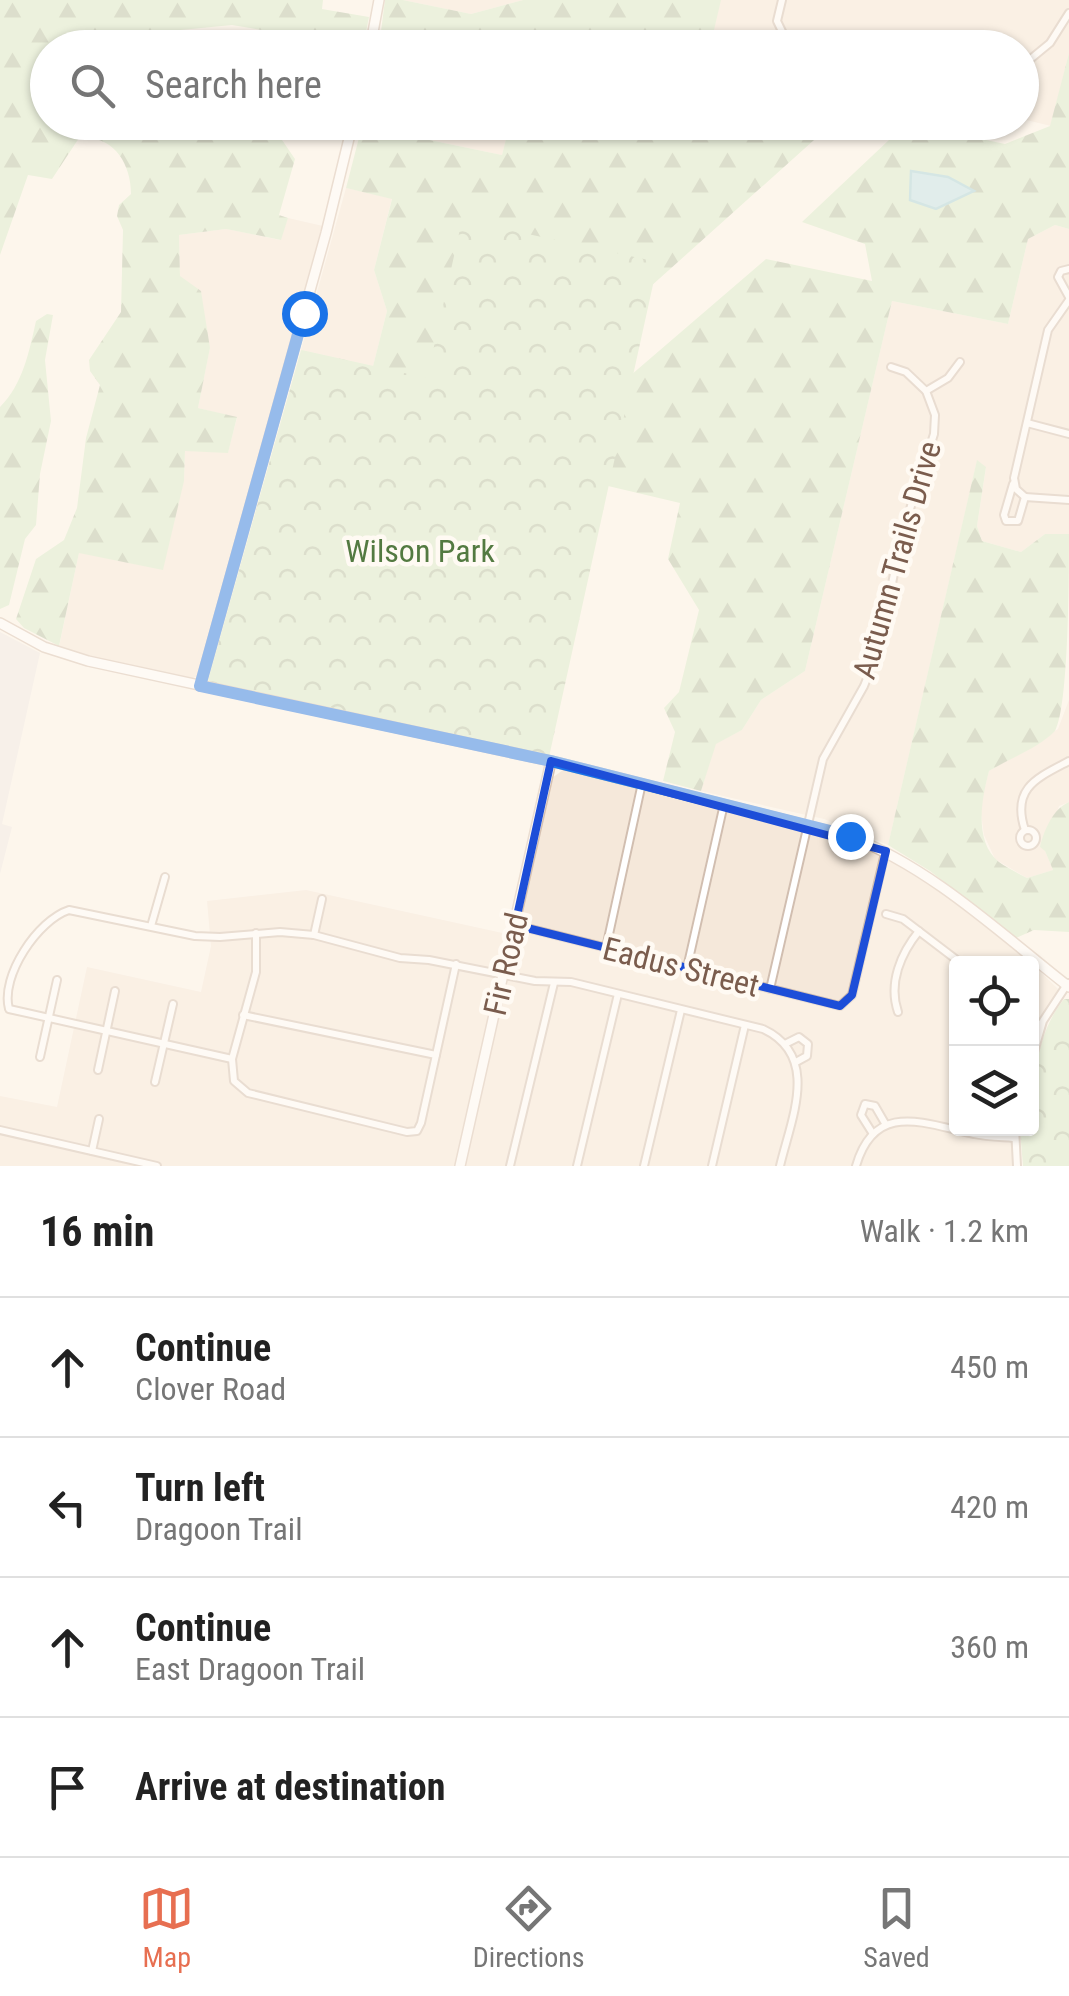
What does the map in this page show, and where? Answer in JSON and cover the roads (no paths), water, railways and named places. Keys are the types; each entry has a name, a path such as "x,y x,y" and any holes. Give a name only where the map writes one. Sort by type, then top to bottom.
{"street":[{"path":"373,30 379,0"},
{"path":"781,30 777,21 782,0"},
{"path":"1039,52 1050,43 1069,14"},
{"path":"200,686 349,140"},
{"path":"1026,497 1018,521 1006,521 1004,515 1048,330 1069,298 1058,277 1061,271 1069,270"},
{"path":"926,391 948,378 960,362"},
{"name":"Autumn Trails Drive","path":"770,989 823,759 864,686 883,634 902,534 934,434 935,415 926,391 906,372 891,367"},
{"path":"1026,423 1069,434"},
{"path":"1014,483 1026,497 1069,500"},
{"path":"0,623 74,658 551,761 850,836 886,852 935,882 1068,984 1042,1026 1036,1046"},
{"name":"Fir Road","path":"460,1166 551,761"},
{"path":"1025,830 1021,804 1026,790 1069,761"},
{"path":"606,948 642,783"},
{"path":"686,968 724,804"},
{"name":"Eadus Street","path":"515,925 835,1006 847,1003 852,995 886,852"},
{"path":"151,926 165,877"},
{"path":"314,934 322,899"},
{"path":"232,1060 13,1010 5,1000 17,953 65,910 208,937 314,934 380,954 554,983 570,982 745,1025 772,1034 786,1044 796,1062 798,1091 780,1166"},
{"path":"886,914 902,919 952,956"},
{"path":"898,1012 893,992 901,958 919,931"},
{"path":"256,934 256,972 232,1060 234,1081 248,1093 294,1106 417,1131 456,964"},
{"path":"40,1057 58,980"},
{"path":"510,1166 554,983"},
{"path":"98,1070 115,992"},
{"path":"577,1166 618,994"},
{"path":"155,1082 173,1004"},
{"path":"644,1166 681,1010"},
{"path":"243,1014 436,1056"},
{"path":"712,1166 745,1025"},
{"path":"786,1044 799,1037 808,1044 807,1056 796,1062"},
{"path":"872,1134 860,1112 865,1104 875,1106 886,1124"},
{"path":"92,1151 99,1119"},
{"path":"856,1166 872,1134 886,1124 914,1121 949,1128"},
{"path":"0,1130 156,1166"},
{"path":"1014,1136 1017,1166"}],"water":[{"path":"911,171 948,177 974,191 936,209 910,200"}],"park label":[{"name":"Wilson Park","path":"420,551"}]}
